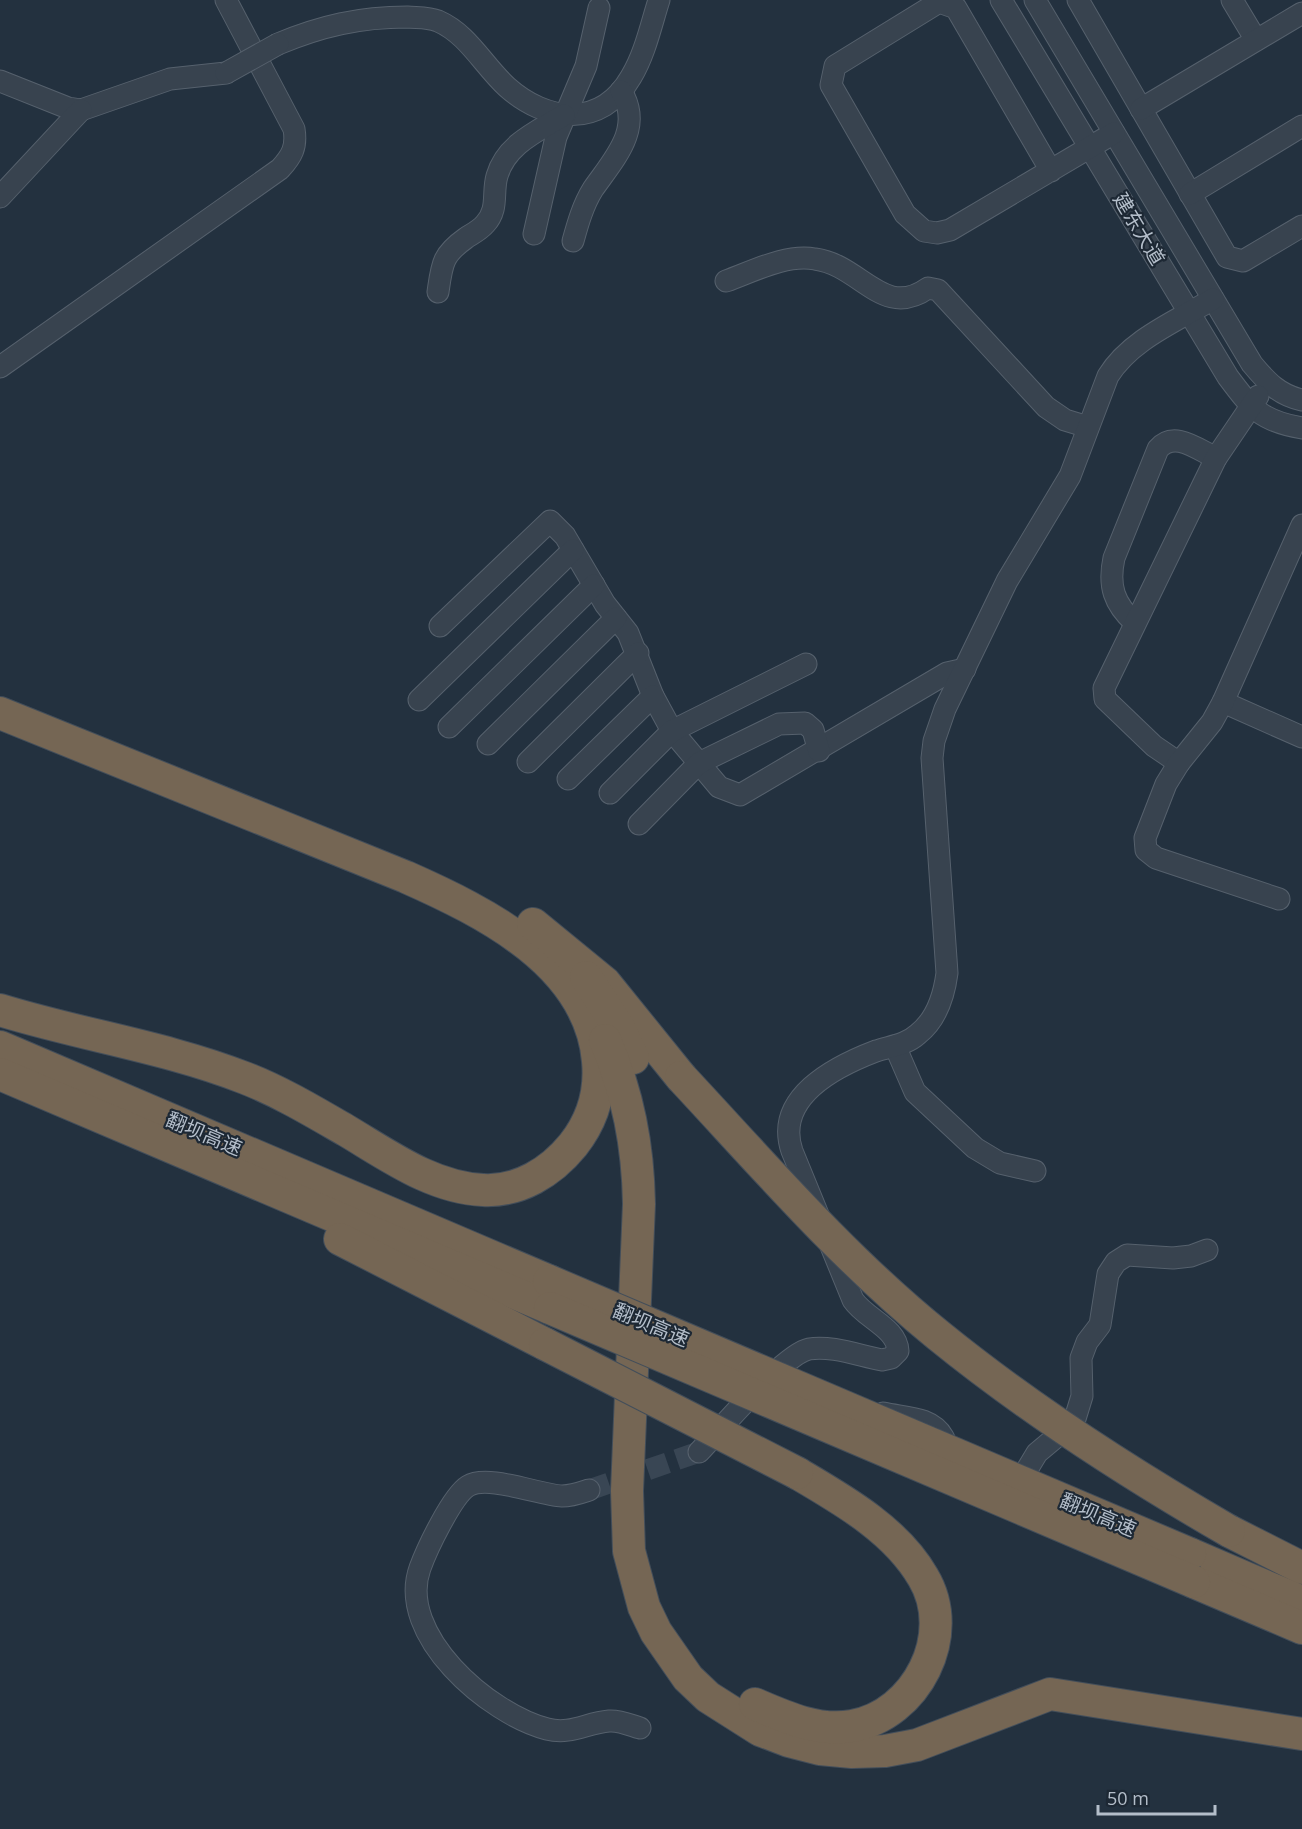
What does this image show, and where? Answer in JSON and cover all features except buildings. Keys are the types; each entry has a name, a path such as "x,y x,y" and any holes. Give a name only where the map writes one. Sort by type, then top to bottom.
{"highway":[{"path":"0,691 452,874 522,915 605,983 681,1077 808,1214 870,1275 937,1334 1079,1440 1229,1531 1302,1568"},
{"path":"0,713 442,893 507,929 561,976 582,1004 604,1037 620,1077 635,1132 639,1204 627,1491 629,1551 644,1607 661,1640 688,1678 708,1697 760,1730 820,1749 885,1751 917,1745 1050,1695 1302,1734"},
{"path":"98,1116 545,1344 797,1473 867,1518 898,1545 924,1578 933,1604 935,1631 930,1658 918,1683 898,1705 877,1719 852,1726 826,1728 796,1721 751,1702 718,1678 690,1649 669,1614 655,1575 648,1533 647,1491 660,1204 655,1131 635,1062 619,1028 590,982 553,940"},
{"path":"0,1010 210,1065 284,1096 426,1175 464,1189 487,1191 509,1188 530,1181 550,1169 580,1136 592,1115 598,1092 599,1070 594,1036 582,1004"},
{"name":"翻坝高速","path":"0,1047 549,1295 1192,1568 1302,1628"},
{"name":"翻坝高速","path":"0,1074 98,1116 549,1295"},
{"name":"翻坝高速","path":"1192,1568 1302,1602"}],"street":[{"path":"0,368 280,169 290,158 296,143 294,129 226,0"},
{"path":"0,197 81,110 170,79 226,73 278,44 314,29 350,20 389,17 436,20 468,42 506,86 528,104 547,112 564,115 594,110 621,91 638,64 659,0"},
{"name":"建东大道","path":"1001,0 1228,378 1251,407 1276,424 1302,428"},
{"name":"建东大道","path":"1035,0 1252,364 1267,383 1285,397 1302,400"},
{"path":"1078,0 1227,257 1243,261 1302,226"},
{"path":"1232,0 1256,40"},
{"path":"1051,171 956,8 939,2 835,66 831,85 905,214 924,231 937,233 950,230 1051,171 1090,148 1114,133"},
{"path":"534,234 556,137 586,66 599,8"},
{"path":"1141,109 1302,13"},
{"path":"0,81 68,108 81,110"},
{"path":"573,241 580,215 592,190 622,148 629,126 630,104 621,91"},
{"path":"438,292 442,263 449,250 485,225 494,211 496,177 504,159 517,143 564,115"},
{"path":"1190,194 1302,126"},
{"path":"726,281 784,260 802,257 836,265 886,296 898,300 909,298 928,288 938,290 1046,407 1065,420 1088,427"},
{"path":"699,1452 784,1364 800,1352 810,1349 882,1360 891,1358 898,1351 898,1342 892,1334 869,1318 854,1300 792,1151 787,1131 792,1109 813,1086 861,1057 895,1046 916,1036 935,1015 945,987 946,960 932,758 945,709 1007,581 1070,476 1108,376 1118,360 1130,349 1213,299"},
{"path":"1179,763 1154,746 1105,699 1104,694 1135,623 1216,458 1267,383"},
{"path":"1135,623 1122,611 1114,596 1110,577 1114,558 1158,449 1165,441 1174,439 1216,458"},
{"path":"440,626 550,521 565,536 638,653 652,696 672,731 718,787 740,795 819,751 947,673 965,669"},
{"path":"1279,899 1156,858 1146,850 1145,838 1166,784 1224,702 1302,525"},
{"path":"419,700 573,550"},
{"path":"449,727 594,585"},
{"path":"488,744 616,618"},
{"path":"528,762 638,653"},
{"path":"610,793 672,731 806,664"},
{"path":"568,779 652,696"},
{"path":"1224,702 1302,737"},
{"path":"639,824 699,763 779,724 805,723 813,730 819,751"},
{"path":"895,1046 915,1092 975,1148 1000,1162 1035,1171"},
{"path":"784,1364 809,1382 868,1408 918,1418 935,1427 944,1438 963,1488 973,1500 986,1508 998,1508 1008,1501 1037,1453 1074,1422 1082,1396 1081,1358 1087,1342 1100,1325 1108,1274 1116,1262 1127,1255 1173,1258 1191,1256 1207,1250"},
{"path":"589,1490 564,1496 487,1483 468,1486 455,1501 424,1556 418,1573 417,1592 420,1610 444,1659 468,1684 496,1705 537,1725 564,1732 608,1721 619,1721 640,1728"}],"tunnel":[{"path":"589,1490 699,1452"}]}
